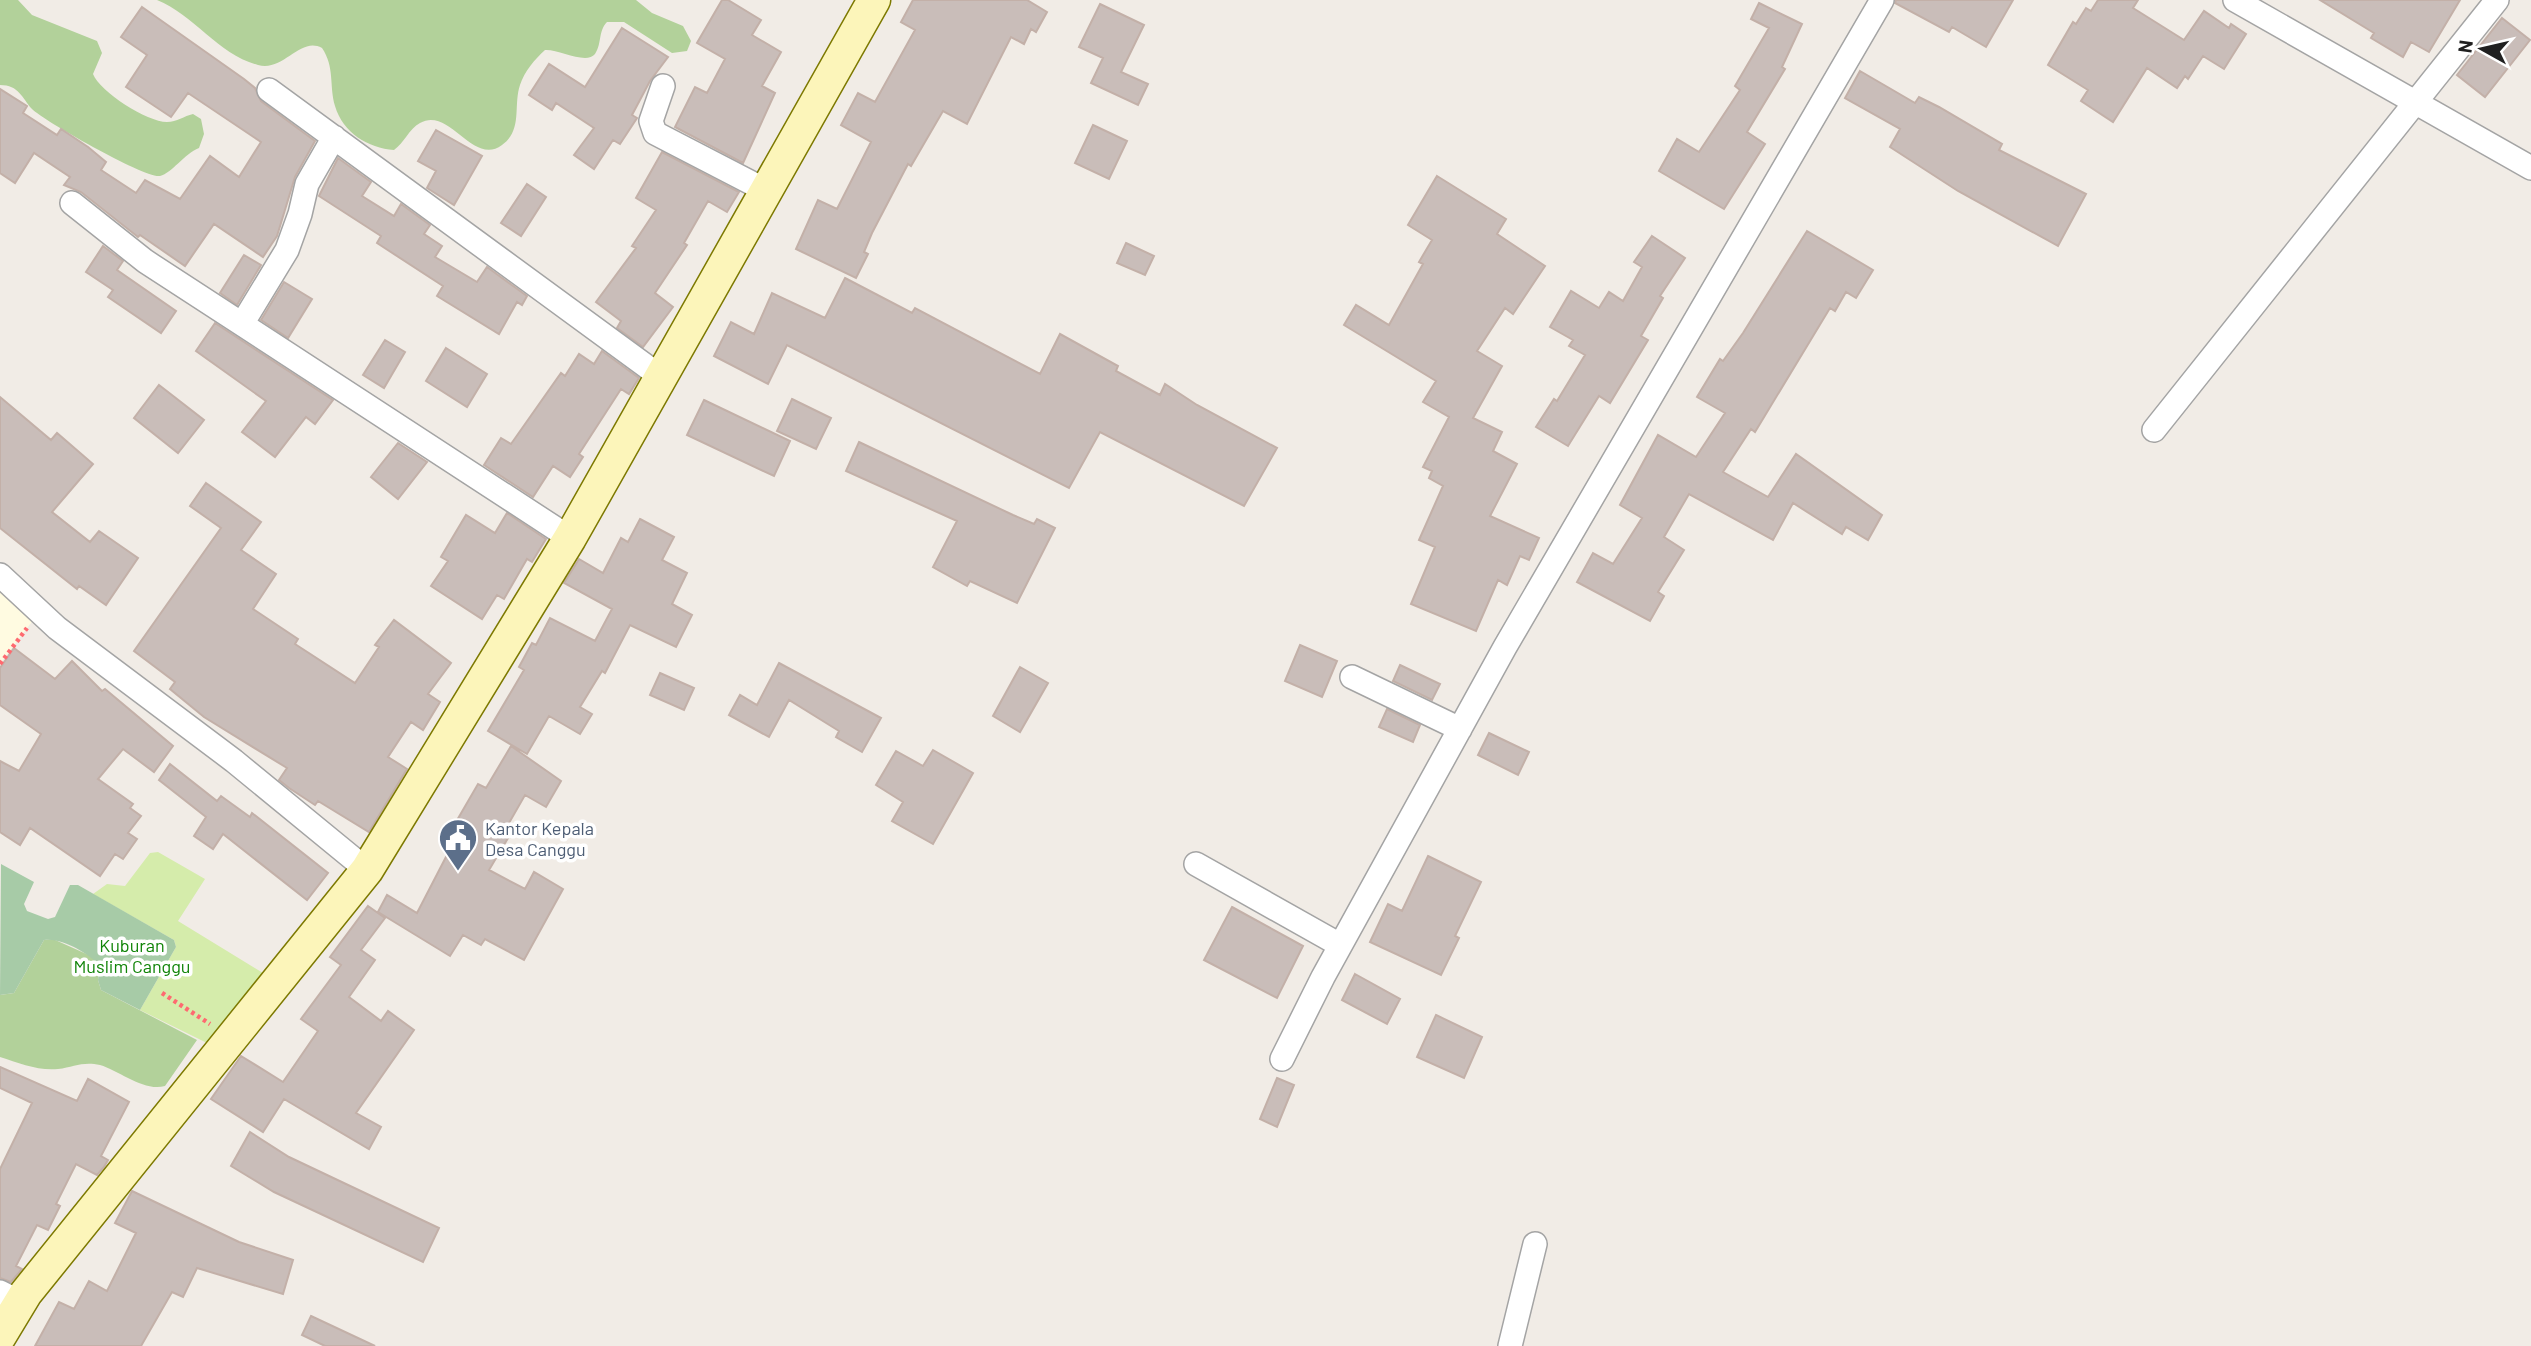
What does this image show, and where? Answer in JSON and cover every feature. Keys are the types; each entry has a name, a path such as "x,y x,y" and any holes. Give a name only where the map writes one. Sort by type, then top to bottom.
{"street":[{"path":"0,1336 10,1297 232,1037 367,870 569,538 874,0"},
{"path":"1282,1059 1340,945 1460,729 1694,320 1882,0"},
{"path":"2235,0 2531,168"},
{"path":"2154,430 2414,100 2497,0"},
{"path":"663,86 651,121 655,133 767,191"},
{"path":"269,90 661,377"},
{"path":"243,324 287,250 307,184 334,137"},
{"path":"72,202 145,261 569,538"},
{"path":"0,575 57,628 234,761 367,870"},
{"path":"1352,677 1460,729"},
{"path":"1196,864 1340,945"},
{"path":"1510,1346 1535,1244"}],"path":[{"path":"0,664 40,611"},
{"path":"162,993 232,1037"}],"shaded area":[{"path":"0,575 40,611 0,664"}],"green space":[{"path":"0,0 18,0 32,15 97,41 102,53 93,74 97,81 114,97 137,112 158,121 171,122 193,114 201,119 204,134 199,148 160,176 136,168 95,148 40,115 12,87 0,85"},
{"path":"157,0 636,0 652,13 683,26 691,41 687,51 672,53 624,22 607,22 602,29 597,50 591,57 545,50 534,62 520,85 513,132 502,145 491,150 481,148 441,122 431,120 416,126 394,150 366,142 344,124 335,106 329,62 322,48 306,47 276,64 258,65 231,53 183,15"},
{"path":"158,852 205,879 178,921 263,973 217,1037 207,1043 140,1010 176,947 174,940 93,894 107,884 125,886 150,853"},
{"name":"Kuburan Muslim Canggu","path":"1,864 34,882 24,904 27,911 48,919 55,917 70,885 78,885 174,940 176,947 140,1010 101,990 98,980 100,965 95,960 74,947 51,940 44,940 14,993 0,995"},
{"path":"53,939 91,956 100,965 98,980 101,990 197,1040 165,1086 140,1084 100,1065 83,1064 43,1069 0,1057 0,995 14,993 44,940"}],"building":[{"path":"722,0 728,0 761,20 752,35 781,52 762,86 775,93 743,163 675,127 695,87 707,93 725,59 697,43"},
{"path":"913,0 1027,0 1047,12 1036,32 1031,29 1024,44 1011,37 967,124 943,111 911,166 908,164 872,233 864,252 868,254 856,278 796,249 818,200 837,209 871,142 841,125 858,93 875,102 915,30 901,22"},
{"path":"1896,0 2013,0 1986,47 1952,27 1949,32 1895,3"},
{"path":"2098,0 2138,0 2133,8 2184,40 2204,11 2229,28 2231,24 2246,34 2224,69 2203,56 2188,79 2185,76 2177,88 2147,68 2113,122 2081,101 2088,90 2048,65 2073,22 2076,24 2086,8 2091,11"},
{"path":"2320,0 2460,0 2429,52 2411,42 2403,57 2371,38 2374,33"},
{"path":"1759,3 1802,24 1782,67 1785,69 1747,132 1765,144 1724,209 1659,171 1677,139 1699,152 1740,90 1735,86 1769,28 1751,19"},
{"path":"1100,4 1144,25 1121,72 1148,84 1138,105 1091,83 1103,58 1079,47"},
{"path":"142,7 244,79 255,88 261,101 315,141 295,177 277,236 263,257 214,224 185,266 140,235 138,237 81,192 64,185 70,177 34,153 15,183 0,173 0,89 27,106 23,113 57,135 61,129 88,147 106,162 101,170 136,193 145,180 180,199 210,156 239,177 261,142 188,93 171,117 126,87 147,55 121,37"},
{"path":"2502,18 2530,40 2485,97 2457,75"},
{"path":"622,28 668,57 650,81 632,115 637,118 620,144 613,140 594,169 574,155 594,128 556,103 552,110 529,95 549,64 585,87"},
{"path":"1860,71 1915,103 1919,97 1939,107 2002,144 1999,150 2086,194 2058,246 1958,191 1890,147 1900,129 1845,98"},
{"path":"1093,125 1127,141 1109,179 1075,163"},
{"path":"436,130 482,156 454,205 427,188 436,171 418,161"},
{"path":"662,152 739,192 727,212 708,201 684,243 687,245 655,293 673,307 643,347 617,328 621,321 596,302 636,248 632,246 656,210 636,198"},
{"path":"338,158 371,182 362,196 394,216 401,204 430,225 424,234 442,246 435,257 477,282 487,267 527,296 522,305 517,302 499,334 437,296 443,286 377,243 381,236 319,196"},
{"path":"1437,176 1506,219 1497,234 1545,266 1513,314 1505,308 1477,351 1502,366 1473,418 1502,432 1493,451 1517,464 1490,516 1539,538 1529,560 1520,556 1507,585 1498,580 1476,631 1411,604 1435,547 1419,540 1443,486 1429,478 1432,471 1423,467 1449,417 1423,402 1436,381 1344,325 1356,305 1389,325 1423,264 1419,262 1432,240 1408,225"},
{"path":"527,184 546,197 521,236 501,223"},
{"path":"1807,231 1873,270 1856,298 1846,292 1835,311 1830,308 1755,432 1751,429 1723,472 1768,497 1796,454 1882,515 1868,540 1846,527 1842,534 1793,503 1773,540 1689,494 1664,537 1684,550 1658,592 1664,596 1650,621 1577,582 1593,553 1613,564 1642,518 1620,505 1658,435 1696,457 1725,413 1697,397 1720,359 1723,361 1743,333"},
{"path":"1652,236 1685,258 1660,296 1663,298 1641,336 1648,340 1610,403 1599,396 1568,446 1536,427 1554,399 1557,401 1585,355 1569,346 1573,340 1550,327 1571,291 1599,308 1609,292 1623,301 1642,267 1634,262"},
{"path":"1126,243 1154,256 1145,275 1117,263"},
{"path":"103,246 123,261 117,270 176,311 161,333 108,297 113,290 86,272"},
{"path":"244,255 261,265 237,305 220,293"},
{"path":"845,278 912,313 915,308 1040,374 1060,334 1118,366 1116,371 1160,395 1165,384 1197,405 1277,448 1244,506 1100,432 1069,488 787,345 768,384 714,356 731,322 754,334 772,293 825,318"},
{"path":"284,282 312,299 288,338 261,320"},
{"path":"215,323 333,400 315,424 306,417 275,457 242,432 266,401 196,351"},
{"path":"385,340 405,352 384,388 363,375"},
{"path":"446,348 487,374 467,407 426,381"},
{"path":"602,351 639,378 629,394 621,389 579,454 583,457 570,477 553,466 533,497 484,465 501,438 511,444 561,373 565,376 579,354 594,364"},
{"path":"159,385 204,420 178,453 134,418"},
{"path":"0,397 51,440 57,433 93,464 52,512 90,542 99,531 138,558 106,605 79,586 77,589 0,528"},
{"path":"792,399 831,418 816,449 777,431"},
{"path":"704,400 790,441 774,476 687,435"},
{"path":"859,442 1013,515 1034,524 1037,519 1055,528 1017,603 970,581 967,586 933,567 957,521 846,471"},
{"path":"398,443 427,462 398,499 371,477"},
{"path":"206,483 261,522 241,550 276,574 253,609 298,639 295,644 355,683 379,647 375,645 394,620 451,663 428,694 440,702 423,730 411,722 388,757 407,769 369,832 318,801 315,805 289,788 279,780 287,768 204,717 170,689 175,682 134,651 221,528 190,506"},
{"path":"507,513 546,539 532,562 527,559 504,599 497,595 482,619 431,586 448,561 441,557 466,515 495,533"},
{"path":"640,519 674,537 662,560 687,573 672,604 692,615 676,647 630,625 605,673 602,671 580,707 592,714 580,734 549,716 527,754 488,731 524,670 519,667 532,643 536,645 550,618 595,641 612,609 564,583 579,559 603,573 621,538 628,542"},
{"path":"1300,645 1337,661 1322,697 1285,681"},
{"path":"14,648 55,679 72,661 102,691 105,689 173,746 154,772 123,749 98,779 133,804 130,808 141,816 128,833 137,839 123,859 115,854 100,876 30,828 20,845 0,832 0,761 19,771 41,734 0,705 0,668"},
{"path":"779,663 881,718 862,752 836,737 839,731 789,700 769,737 729,715 740,695 757,705"},
{"path":"1400,665 1440,684 1432,700 1393,681"},
{"path":"1020,667 1048,683 1020,732 993,716"},
{"path":"660,673 694,688 684,710 650,695"},
{"path":"1387,709 1420,725 1413,742 1379,727"},
{"path":"1489,733 1529,752 1518,775 1478,755"},
{"path":"511,746 561,781 546,807 525,795 505,830 511,833 489,870 525,889 534,872 563,889 524,960 485,939 481,945 463,935 450,956 378,912 387,895 417,913 462,826 456,822 478,784 486,788"},
{"path":"933,750 973,773 933,844 892,821 903,802 876,785 896,751 923,766"},
{"path":"170,764 217,801 221,796 250,817 252,813 328,873 307,900 223,834 213,849 194,836 206,817 159,780"},
{"path":"1428,856 1481,882 1455,936 1459,938 1441,975 1370,942 1388,904 1402,911"},
{"path":"368,906 385,918 361,950 375,960 349,997 381,1021 388,1011 414,1030 356,1113 381,1127 369,1149 284,1099 263,1132 211,1099 241,1056 283,1082 318,1031 301,1019 341,965 330,957"},
{"path":"1232,907 1303,946 1277,998 1204,960"},
{"path":"1355,974 1400,999 1387,1024 1342,1000"},
{"path":"1436,1015 1482,1037 1464,1078 1417,1057"},
{"path":"0,1067 77,1101 88,1079 129,1102 101,1156 108,1160 104,1167 97,1175 76,1164 56,1204 60,1206 48,1230 37,1225 16,1266 22,1269 11,1282 0,1278 0,1169 32,1103 0,1088"},
{"path":"1277,1078 1294,1085 1277,1127 1260,1119"},
{"path":"250,1132 289,1157 439,1228 423,1262 274,1192 231,1166"},
{"path":"132,1191 239,1242 293,1260 283,1294 197,1268 183,1297 172,1292 141,1346 35,1346 59,1302 74,1309 89,1281 107,1291 136,1233 115,1223"},
{"path":"311,1316 375,1346 325,1346 302,1335"}],"place":[{"name":"Kantor Kepala Desa Canggu","path":"458,872"}]}
